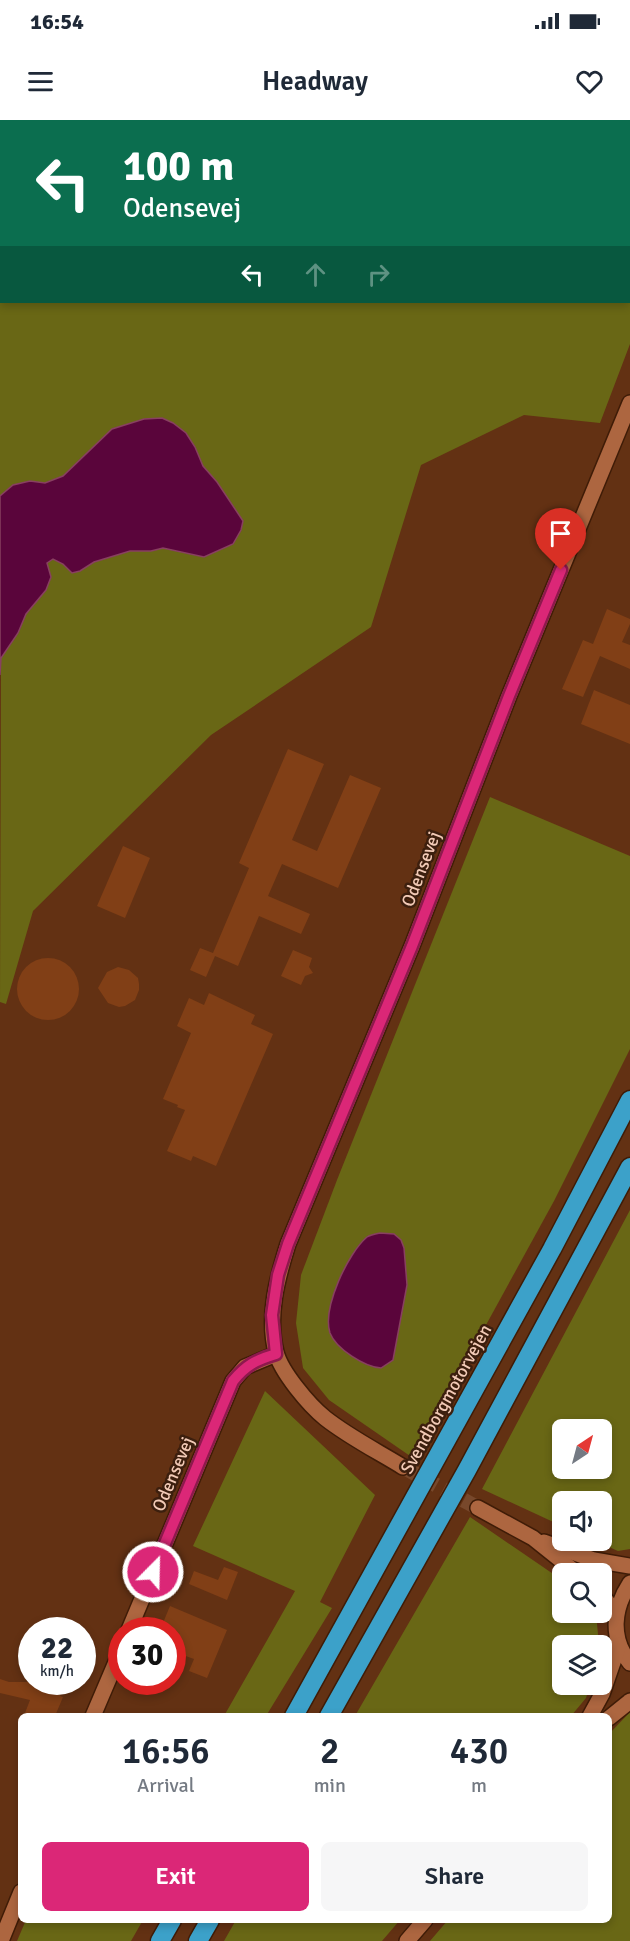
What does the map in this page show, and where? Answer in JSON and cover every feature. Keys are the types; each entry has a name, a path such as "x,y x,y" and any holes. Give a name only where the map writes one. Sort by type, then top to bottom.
{"highway":[{"name":"Svendborgmotorvejen","path":"296,1713 552,1249 630,1100"},
{"path":"331,1713 467,1470 630,1167"},
{"path":"160,1941 170,1923"},
{"path":"198,1941 208,1923"}],"main road":[{"name":"Odensevej","path":"403,1467 325,1419 306,1401 294,1384 276,1354 272,1315 278,1275 288,1244 412,946 509,696 630,403"},
{"name":"Odensevej","path":"134,1617 233,1381 245,1367 276,1354"},
{"path":"478,1508 533,1539 564,1563"},
{"path":"533,1539 594,1560 630,1566"},
{"path":"630,1583 621,1596 616,1614 616,1635 630,1663"},
{"path":"612,1609 616,1614"},
{"path":"592,1713 603,1694 619,1645"},
{"path":"94,1713 108,1680"},
{"path":"612,1716 630,1701"},
{"path":"1,1941 18,1899"},
{"path":"407,1941 422,1923"}],"shaded area":[{"path":"0,303 630,303 630,344 600,423 524,415 421,465 371,627 211,735 33,911 6,1004 0,1002 1,658 18,633 26,614 46,590 51,577 47,563 53,559 80,571 94,562 129,551 151,551 163,548 204,557 217,482 203,466 195,447 112,429 63,476 45,483 30,481 13,485 0,496"},
{"path":"162,418 186,433 203,466 217,482 243,521 233,544 204,557 163,548 151,551 130,551 94,562 72,573 63,564 53,559 47,563 51,577 46,590 26,614 18,633 1,658 0,675 0,496 13,485 30,481 45,483 63,476 112,429 144,419"},
{"path":"490,797 630,856 630,1049 554,1201 413,1458 329,1400 303,1368 296,1323 301,1275"},
{"path":"630,1210 630,1549 618,1551 612,1548 612,1491 552,1491 552,1521 482,1489"},
{"path":"380,1233 394,1234 401,1240 404,1248 407,1285 393,1360 381,1368 352,1356 338,1345 330,1333 329,1322 333,1296 352,1255 367,1237"},
{"path":"265,1391 375,1495 320,1602 332,1608 268,1713 226,1713 295,1591 193,1546"},
{"path":"470,1517 552,1573 552,1623 597,1623 598,1635 552,1635 552,1695 587,1695 574,1713 357,1713"},
{"path":"630,1712 630,1941 430,1941 445,1923 612,1923 612,1731"},
{"path":"25,1923 141,1923 131,1941 17,1941"},
{"path":"234,1923 397,1923 382,1941 224,1941"}],"building":[{"path":"607,609 630,619 622,642 630,645 630,669 600,656 583,697 562,689 583,640 593,644"},
{"path":"594,690 630,705 630,744 581,724"},
{"path":"288,749 324,764 292,840 317,851 350,775 381,788 338,888 282,864 268,896 310,914 301,934 259,916 238,966 215,956 206,977 190,970 200,948 213,953 249,868 239,863"},
{"path":"123,846 150,858 125,918 97,906"},
{"path":"293,950 312,958 309,967 313,973 305,976 301,985 281,976"},
{"path":"42,958 54,958 70,967 77,977 79,989 77,1001 70,1011 54,1020 42,1020 31,1015 22,1006 17,995 17,983 22,972 31,963"},
{"path":"118,967 129,970 138,978 139,984 135,1000 119,1007 108,1003 98,988 107,972"},
{"path":"209,993 255,1015 251,1024 273,1034 216,1166 193,1156 191,1161 167,1151 185,1110 163,1099 191,1033 177,1026 189,998 204,1005"},
{"path":"224,1567 238,1572 227,1600 189,1584 194,1571 218,1580"},
{"path":"170,1606 227,1630 207,1678 189,1671 194,1659 186,1656 186,1617 165,1617"},
{"path":"0,1679 18,1682 18,1695 60,1695 63,1697 56,1713 25,1713 30,1700 0,1693"}],"tunnel":[{"path":"403,1467 478,1508"}],"route":[{"path":"153,1572 233,1381 245,1367 276,1354 272,1315 278,1275 288,1244 412,946 509,696 561,570"}]}
